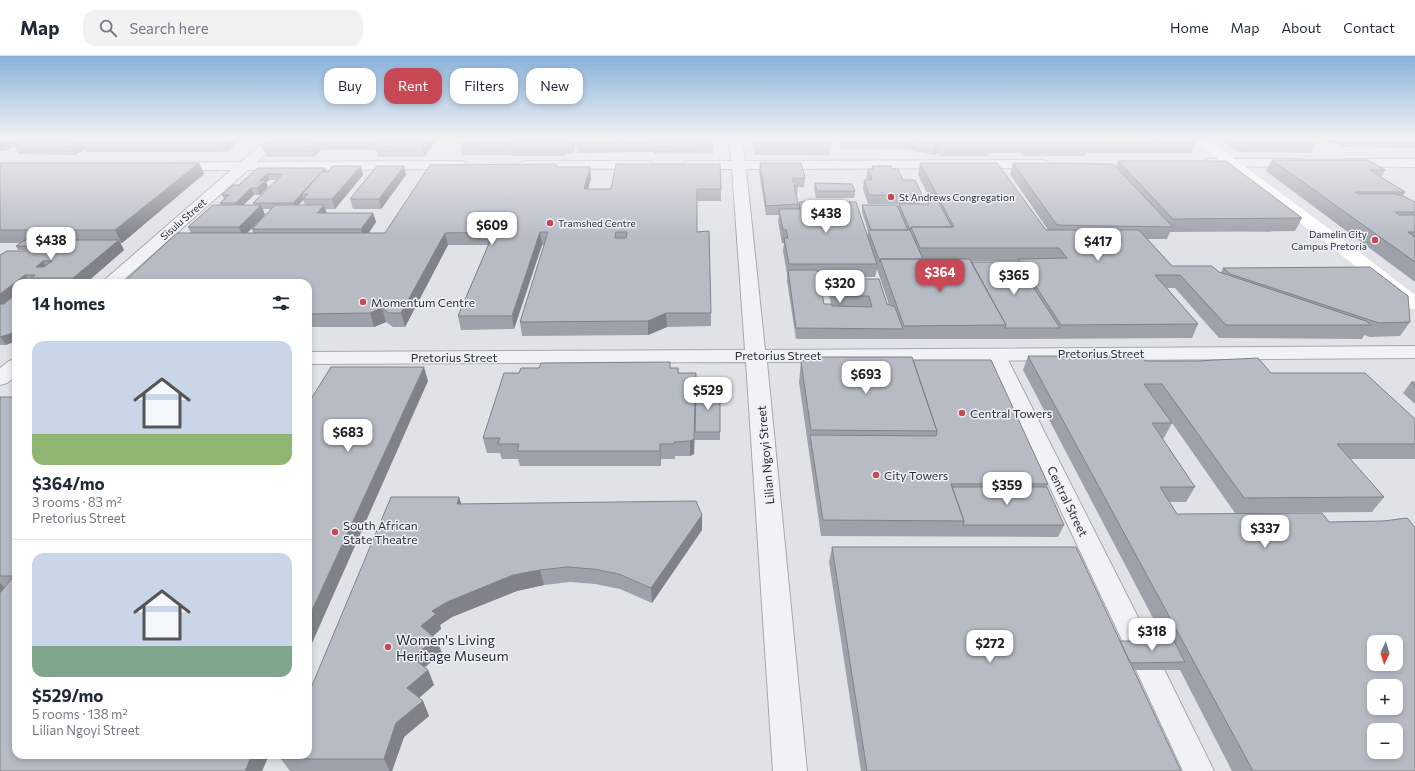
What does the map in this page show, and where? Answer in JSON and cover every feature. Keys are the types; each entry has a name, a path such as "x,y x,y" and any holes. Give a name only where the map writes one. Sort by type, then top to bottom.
{"main road":[{"path":"1244,172 1415,304"}],"street":[{"name":"Sisulu Street","path":"115,279 237,172"},
{"name":"Lilian Ngoyi Street","path":"738,172 766,465 790,771"},
{"name":"Pretorius Street","path":"312,358 1415,352"},
{"name":"Central Street","path":"996,354 1199,771"},
{"path":"0,359 12,359"},
{"path":"0,379 12,368"}],"building":[{"path":"0,172 187,172 115,230 0,230"},
{"path":"253,172 321,172 293,203 253,203 283,174 267,174 259,181 266,180 257,188 251,188 236,203 220,203 229,195 222,195 233,185 239,185"},
{"path":"322,172 355,172 332,199 303,199 308,194 302,194"},
{"path":"372,172 399,172 379,199 350,199"},
{"path":"425,172 589,172 584,189 611,189 614,172 720,172 721,189 697,189 697,232 709,231 711,313 666,313 648,321 520,322 548,232 540,232 512,316 458,316 494,232 445,233 401,313 389,313 382,308 370,313 312,314 312,279 127,279 177,233 385,233","holes":["616,232 627,232 626,238 615,238"]},
{"path":"761,172 803,172 805,178 792,178 793,182 797,182 798,185 794,185 798,204 766,206"},
{"path":"869,172 900,172 903,180 915,180 922,195 869,195 864,180 872,180"},
{"path":"925,172 1004,172 1046,230 1139,230 1172,266 1212,266 1219,272 1366,321 1371,325 1226,325 1180,275 1155,275 1198,324 1061,325 1018,259 1067,258 1059,248 920,248 911,227 954,227"},
{"path":"1020,172 1121,172 1173,227 1057,225"},
{"path":"1129,172 1241,172 1302,218 1173,219"},
{"path":"1289,172 1374,172 1405,192 1355,192 1358,194 1396,194 1415,202 1415,212 1395,212 1399,215 1415,215 1415,232 1408,232 1415,237 1415,262"},
{"path":"815,183 852,184 855,191 817,191"},
{"path":"928,201 938,201 952,227 911,227 910,230 899,204 929,204"},
{"path":"799,202 856,202 877,264 789,264 784,238 788,238 786,230 783,230 779,209 800,209"},
{"path":"213,205 261,205 239,227 188,227"},
{"path":"275,205 324,205 317,213 373,213 361,229 252,229"},
{"path":"862,205 897,205 908,230 871,230"},
{"path":"868,230 910,230 923,259 880,259 880,262"},
{"path":"25,240 56,240 48,246 16,246"},
{"path":"68,240 119,240 73,278 31,278 35,275 25,275 20,279 12,279 12,285 0,294 0,255 7,251 66,251 67,249 57,249","holes":["43,261 52,261 44,267 36,267"]},
{"path":"880,259 970,259 1006,325 904,326"},
{"path":"971,262 1017,262 1060,328 1005,328 1006,325"},
{"path":"1370,267 1408,296 1410,322 1379,323 1230,274 1223,268"},
{"path":"788,270 817,270 824,304 832,304 832,306 872,307 869,296 833,296 830,279 879,279 887,304 895,307 903,329 796,328"},
{"path":"12,297 12,333 0,337 0,304 4,304"},
{"path":"1028,356 1141,356 1145,361 1196,361 1258,358 1271,373 1365,373 1415,419 1415,444 1337,444 1384,497 1244,498 1162,384 1144,384 1172,423 1152,423 1195,487 1160,487 1177,514 1322,513 1329,522 1383,521 1407,518 1415,527 1415,771 1253,771"},
{"path":"814,357 912,357 937,431 811,430 801,362"},
{"path":"913,360 991,360 1048,484 951,484 964,521 823,520 810,435 936,436 937,431"},
{"path":"670,362 670,368 678,368 678,373 696,373 694,439 690,441 674,442 674,444 660,444 660,451 517,451 519,444 498,444 500,438 483,438 504,373 519,373 521,368 539,368 541,363"},
{"name":"South African State Theatre","path":"331,367 424,367 312,610 312,397"},
{"path":"696,389 720,389 720,432 695,432"},
{"path":"0,397 12,397 12,576 0,576"},
{"path":"952,487 1047,487 1064,525 963,525 964,521"},
{"name":"Women's Living Heritage Museum","path":"391,497 459,497 457,504 696,501 702,515 651,588 619,574 593,569 567,567 513,575 447,602 432,611 436,614 421,626 436,639 412,657 428,670 407,688 423,701 396,723 384,759 312,759 312,685"},
{"path":"832,547 1076,547 1181,771 867,771"},
{"path":"12,578 12,759 250,759 245,771 0,771 0,593"},
{"path":"1120,641 1174,641 1185,662 1130,663"}],"place":[{"name":"St Andrews Congregation","path":"891,197"},
{"name":"Tramshed Centre","path":"550,223"},
{"name":"Damelin City Campus Pretoria","path":"1375,240"},
{"name":"Momentum Centre","path":"363,302"},
{"name":"Central Towers","path":"962,413"},
{"name":"City Towers","path":"876,475"},
{"name":"South African State Theatre","path":"335,532"},
{"name":"Women's Living Heritage Museum","path":"388,647"}]}
